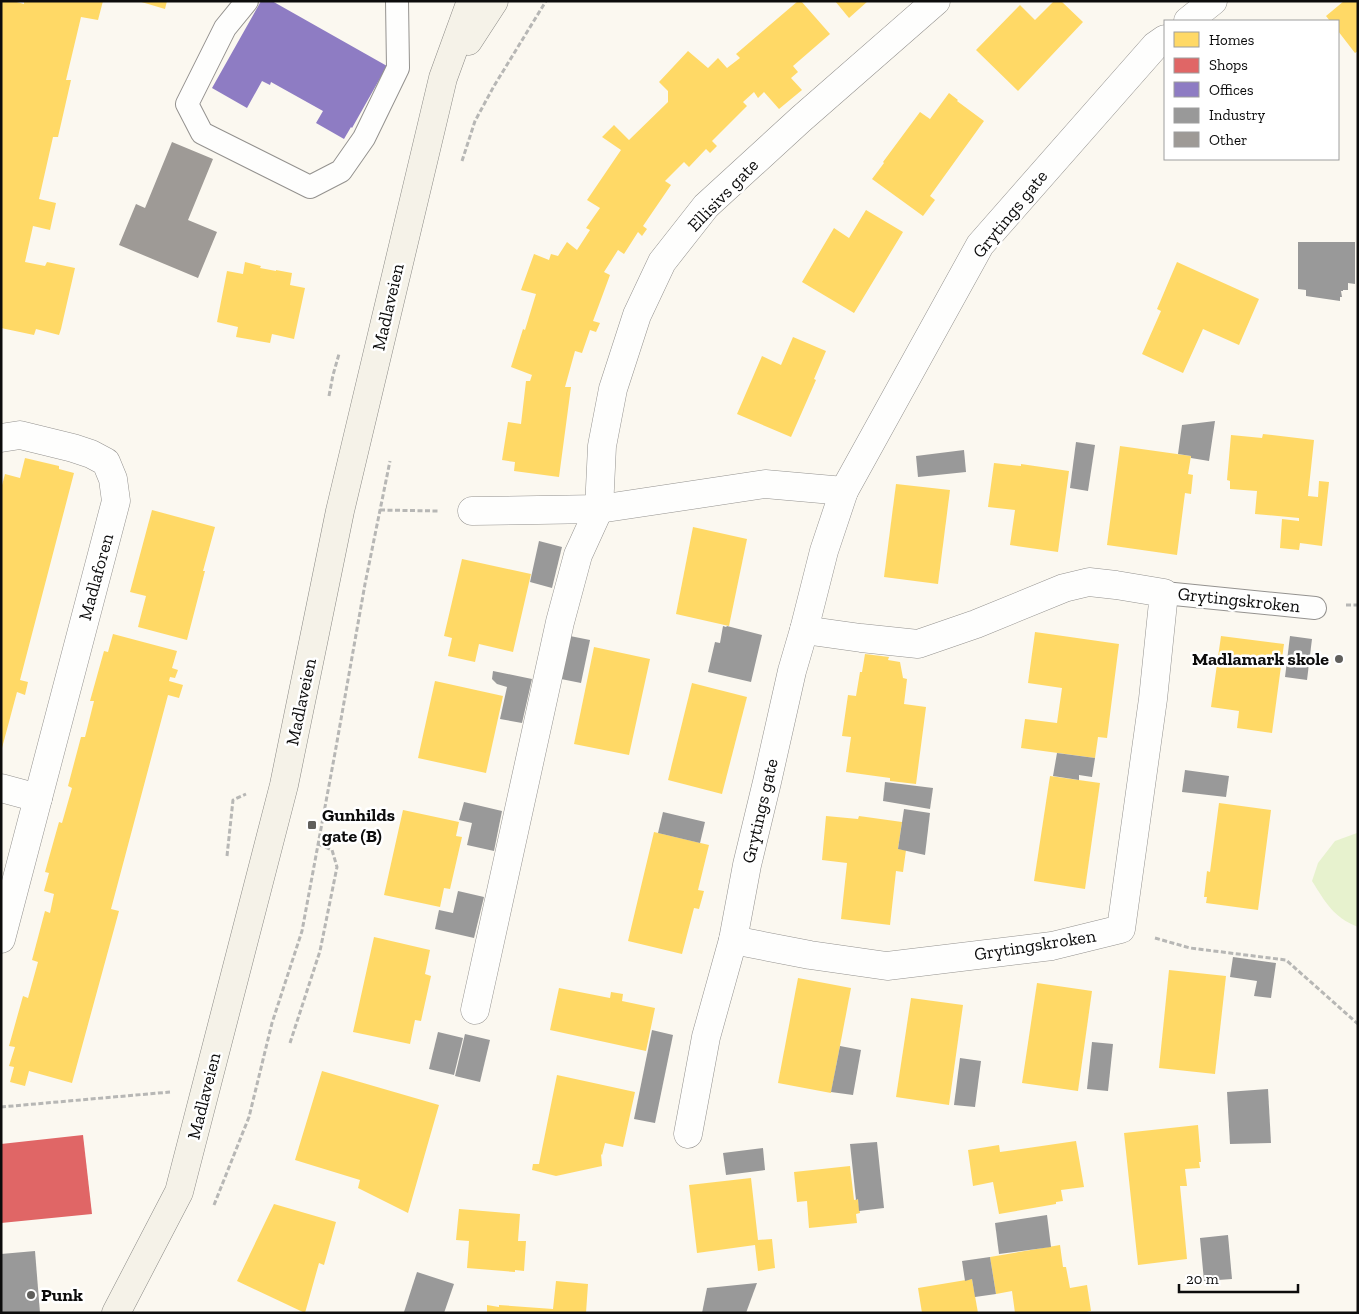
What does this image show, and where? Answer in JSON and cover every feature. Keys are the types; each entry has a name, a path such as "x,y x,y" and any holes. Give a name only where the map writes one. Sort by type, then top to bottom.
{"main road":[{"name":"Madlaveien","path":"116,1313 179,1192 284,785 340,511 443,78 471,1"},
{"name":"Madlaveien","path":"443,78 494,1"}],"street":[{"name":"Ellisivs gate","path":"599,509 602,446 613,388 637,315 662,262 706,206 801,119 936,1"},
{"path":"1189,20 1213,1"},
{"name":"Grytings gate","path":"688,1134 706,1037 733,940 747,865 792,671 824,551 844,491 980,245 1155,46 1164,40"},
{"name":"Madlaforen","path":"1,438 20,435 73,448 91,454 106,462 113,479 116,501 1,938"},
{"path":"472,511 599,509 765,484 844,491"},
{"path":"475,1010 560,622 578,555 599,509"},
{"name":"Grytingskroken","path":"733,940 810,955 886,966 1052,946 1121,929 1152,699 1164,593 1089,582 1064,588 976,624 918,644 804,630"},
{"path":"1,788 38,798"}],"lane":[{"path":"247,1 225,28 187,104 202,133 310,187 341,171 364,138 398,68 397,1"},
{"name":"Grytingskroken","path":"1164,593 1315,608"}],"path":[{"path":"460,166 475,121 546,1"},
{"path":"213,1206 249,1117 272,1023 302,931 365,584 392,452"},
{"path":"380,510 472,511"},
{"path":"290,1043 320,951 337,867 332,850 318,844"},
{"path":"1121,929 1190,948 1286,960 1358,1024"},
{"path":"1,1107 175,1092"}],"green space":[{"path":"1358,833 1358,927 1342,919 1331,909 1312,881 1318,863 1335,841"}],"building: Homes":[{"path":"1,1 13,1 24,4 24,1 103,1 98,20 81,17 66,80 71,80 58,137 53,137 39,199 56,203 50,230 33,226 25,262 45,266 47,262 75,268 59,335 36,329 34,335 1,328"},
{"path":"138,1 167,1 165,9"},
{"path":"798,1 801,1 830,34 793,66 798,72 791,78 802,90 779,109 764,92 758,98 754,92 743,102 747,106 712,141 717,146 710,153 706,149 689,167 684,162 665,181 671,185 643,226 647,229 642,236 638,232 624,254 618,250 604,272 610,275 593,321 600,323 596,332 590,330 582,353 575,351 565,387 571,387 559,477 514,471 515,462 502,460 508,422 521,424 526,381 530,381 532,375 511,367 536,294 521,290 534,254 549,260 551,254 558,256 567,242 577,250 590,230 586,228 600,208 587,200 621,150 602,137 614,125 629,140 668,102 668,91 659,82 688,51 708,68 718,58 727,68 740,58 736,54"},
{"path":"835,1 868,1 849,18"},
{"path":"1054,1 1061,1 1083,22 1018,91 976,50 1020,5 1035,20"},
{"path":"1344,1 1358,1 1358,51 1355,53 1339,32 1339,20 1329,20 1326,16"},
{"path":"949,93 984,121 930,196 935,200 923,216 872,179 920,112 930,119"},
{"path":"866,210 903,232 854,313 802,282 834,228 849,238"},
{"path":"245,262 261,266 260,268 292,273 290,285 305,288 294,339 272,334 270,343 236,337 238,327 217,322 227,271 243,274"},
{"path":"1177,262 1259,299 1239,345 1203,329 1183,373 1142,354 1161,311 1157,309"},
{"path":"793,337 826,351 814,379 816,380 791,437 737,414 762,356 781,365"},
{"path":"1263,434 1314,440 1308,496 1318,497 1319,481 1329,482 1322,546 1300,543 1299,550 1280,548 1282,519 1299,521 1299,518 1255,514 1257,491 1230,489 1230,481 1227,480 1231,435 1262,438"},
{"path":"1120,446 1191,456 1188,474 1193,475 1191,494 1185,493 1177,555 1107,545"},
{"path":"25,458 59,466 59,469 74,473 20,680 28,682 25,695 17,692 2,748 1,489 5,474 20,478"},
{"path":"994,463 1021,466 1021,464 1069,471 1058,552 1010,545 1015,510 988,507"},
{"path":"896,484 950,490 938,584 884,577"},
{"path":"152,510 215,527 187,640 138,627 146,596 130,592"},
{"path":"693,527 747,539 729,626 676,614"},
{"path":"462,559 531,574 513,652 479,644 475,662 448,656 452,638 444,636"},
{"path":"1035,632 1119,644 1107,738 1098,737 1095,758 1021,748 1025,719 1057,723 1062,688 1028,683"},
{"path":"113,634 177,651 172,668 178,670 175,678 170,677 169,681 183,685 179,698 168,695 111,909 119,911 72,1083 29,1071 25,1086 10,1082 14,1067 9,1066 15,1047 9,1046 23,996 28,998 38,962 32,960 45,911 50,913 54,894 44,891 49,873 45,872 59,822 62,823 72,788 68,786 81,737 85,737 94,701 90,701 104,651 108,652"},
{"path":"1221,636 1284,644 1272,733 1237,728 1239,711 1211,707"},
{"path":"594,647 650,659 629,755 574,744"},
{"path":"865,654 889,657 888,660 900,662 903,678 907,679 904,704 926,707 916,784 890,781 890,778 846,772 851,737 842,736 848,695 856,696"},
{"path":"435,681 503,696 486,773 418,758"},
{"path":"692,683 747,697 722,794 668,780"},
{"path":"1050,776 1100,783 1085,889 1034,881"},
{"path":"1219,803 1271,810 1258,910 1206,903 1207,897 1204,897 1207,871 1210,872"},
{"path":"403,810 459,822 456,836 462,837 450,889 444,888 440,907 384,895"},
{"path":"826,816 858,819 859,816 902,822 898,849 906,850 903,872 896,871 890,925 841,919 847,863 822,860"},
{"path":"654,832 709,845 698,890 704,891 699,909 694,908 682,954 628,941"},
{"path":"374,937 430,950 425,974 431,976 421,1021 415,1020 410,1044 353,1032"},
{"path":"1169,970 1226,976 1215,1074 1159,1068"},
{"path":"798,978 851,988 831,1093 778,1083"},
{"path":"1037,983 1092,991 1078,1091 1022,1083"},
{"path":"559,988 610,998 611,992 623,994 622,1001 655,1008 646,1051 550,1030"},
{"path":"911,998 963,1005 949,1105 896,1097"},
{"path":"322,1071 439,1105 408,1213 358,1188 360,1180 295,1160"},
{"path":"557,1075 635,1092 623,1147 605,1143 601,1154 602,1166 556,1176 532,1170 533,1164 539,1164"},
{"path":"1198,1125 1200,1168 1185,1169 1187,1186 1180,1186 1187,1259 1138,1265 1124,1133"},
{"path":"1076,1141 1084,1187 1061,1190 1063,1201 1056,1202 1056,1204 999,1214 993,1182 973,1186 968,1150 999,1145 1000,1152"},
{"path":"850,1166 854,1200 858,1199 860,1213 856,1214 857,1223 809,1228 807,1201 797,1202 794,1172"},
{"path":"751,1178 758,1240 772,1239 775,1268 758,1271 755,1245 697,1253 689,1185"},
{"path":"274,1204 336,1222 324,1265 319,1263 305,1313 237,1281"},
{"path":"459,1209 520,1214 518,1241 526,1241 524,1271 467,1268 469,1241 456,1240"},
{"path":"1060,1245 1063,1267 1066,1267 1070,1288 1087,1285 1091,1311 1082,1313 1015,1313 1012,1291 996,1294 990,1257"},
{"path":"972,1279 978,1313 922,1313 918,1288"},
{"path":"556,1281 588,1284 586,1313 487,1313 487,1305 553,1309"}],"building: Shops":[{"path":"83,1135 92,1214 1,1223 1,1144"}],"building: Offices":[{"path":"261,1 272,1 387,66 344,139 316,123 323,111 271,82 270,85 262,81 247,108 212,88"}],"building: Industry":[{"path":"1298,242 1355,242 1355,284 1348,283 1348,290 1341,291 1342,297 1340,297 1340,301 1306,296 1306,290 1298,289"},
{"path":"1215,421 1209,461 1178,454 1182,425"},
{"path":"1076,442 1095,445 1088,491 1070,488"},
{"path":"964,450 966,472 918,477 916,456"},
{"path":"539,541 562,547 552,588 530,582"},
{"path":"723,626 762,635 751,682 708,672 715,642 720,643"},
{"path":"570,636 590,640 581,683 561,679"},
{"path":"1290,636 1312,639 1307,680 1285,677"},
{"path":"493,671 532,679 522,723 500,719 507,687 497,684 492,679"},
{"path":"1057,753 1095,758 1092,777 1079,775 1079,780 1053,776"},
{"path":"1185,770 1229,776 1226,797 1182,792"},
{"path":"885,782 933,788 930,809 883,801"},
{"path":"464,802 502,811 494,851 467,845 472,823 459,820"},
{"path":"904,809 930,813 925,855 898,849"},
{"path":"663,812 705,822 700,843 658,833"},
{"path":"458,891 484,897 474,938 435,929 439,910 453,913"},
{"path":"1233,957 1276,963 1271,998 1254,996 1257,981 1230,977"},
{"path":"652,1030 673,1035 655,1123 634,1119"},
{"path":"438,1032 463,1038 454,1075 429,1069"},
{"path":"465,1034 490,1040 480,1082 455,1076"},
{"path":"1092,1042 1113,1044 1108,1091 1087,1089"},
{"path":"840,1046 861,1050 853,1095 831,1092"},
{"path":"960,1058 981,1061 975,1107 954,1105"},
{"path":"1268,1089 1271,1143 1230,1144 1227,1092"},
{"path":"877,1142 884,1208 859,1211 858,1199 856,1200 850,1144"},
{"path":"763,1148 765,1170 726,1175 723,1153"},
{"path":"1047,1215 1051,1247 999,1254 995,1223"},
{"path":"1228,1235 1232,1279 1204,1281 1200,1238"},
{"path":"35,1251 40,1313 1,1313 1,1254"},
{"path":"990,1257 996,1294 975,1297 972,1279 965,1281 962,1261"},
{"path":"417,1272 454,1284 444,1313 404,1312"},
{"path":"757,1283 746,1313 702,1313 707,1288"}],"building: Other":[{"path":"172,142 213,159 188,220 217,232 198,278 119,245 136,204 145,208"}],"place":[{"name":"Madlamark skole","path":"1339,659"},
{"name":"Gunhilds gate (B)","path":"312,825"},
{"name":"Punk","path":"31,1295"}]}
